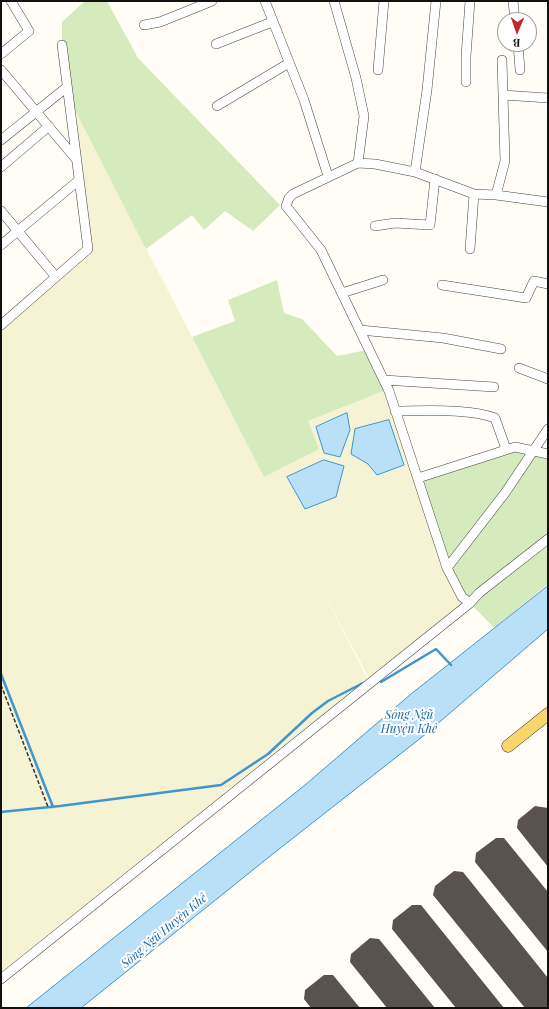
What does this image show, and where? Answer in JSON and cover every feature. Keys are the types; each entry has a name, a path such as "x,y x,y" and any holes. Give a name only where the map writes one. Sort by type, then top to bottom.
{"main road":[{"path":"508,746 548,714"}],"street":[{"path":"1,54 29,31 11,1"},
{"path":"144,25 160,22 212,1"},
{"path":"265,1 304,100 328,176"},
{"path":"334,1 356,78 364,116 358,163"},
{"path":"378,70 384,1"},
{"path":"415,172 427,90 436,1"},
{"path":"466,82 466,56 470,1"},
{"path":"513,1 514,12"},
{"path":"216,44 272,22"},
{"path":"1,325 88,249 62,45"},
{"path":"519,52 520,70"},
{"path":"496,195 505,161 502,60"},
{"path":"217,106 289,63"},
{"path":"1,70 76,159"},
{"path":"1,140 67,87"},
{"path":"503,95 548,98"},
{"path":"1,167 49,126"},
{"path":"470,604 462,597 447,568 384,380 321,250 304,231 286,206 293,194 358,163 375,164 415,172 474,194 496,195 548,202"},
{"path":"375,226 395,223 430,225 435,179"},
{"path":"1,246 79,180"},
{"path":"470,249 474,194"},
{"path":"1,211 56,277"},
{"path":"342,293 383,280"},
{"path":"442,285 526,298 534,281 548,284"},
{"path":"360,330 443,338 501,349"},
{"path":"519,368 548,379"},
{"path":"384,380 494,387"},
{"path":"395,411 475,413 495,418 506,449"},
{"path":"447,568 506,493 548,429"},
{"path":"418,478 515,447 535,450 548,454"},
{"path":"1,979 470,604 479,593 548,539"}],"path":[{"path":"1,685 48,807"}],"shaded area":[{"path":"76,112 264,477 308,421 386,390 470,603 371,682 320,586 371,686 1,980 1,325 88,249"}],"green space":[{"path":"85,1 107,1 138,58 280,205 253,231 225,211 204,230 192,215 146,249 76,112 67,87 62,45 62,22"},
{"path":"277,280 284,313 302,319 337,356 367,350 386,390 308,421 319,449 264,477 192,337 235,321 228,300"},
{"path":"506,449 548,455 548,584 494,628 470,603 447,568 418,478"}],"water":[{"path":"347,413 350,430 340,457 324,453 316,427"},
{"path":"389,420 404,465 377,475 368,464 351,454 355,429"},
{"path":"324,460 344,466 336,497 305,509 287,477"},
{"name":"Sông Ngũ Huyện Khê","path":"548,586 548,629 422,737 274,853 81,1008 26,1008 305,785 411,694"}],"building":[{"path":"535,806 548,808 548,867 517,828 518,820"},
{"path":"496,838 504,838 548,892 548,952 475,862 476,853"},
{"path":"454,871 463,872 548,978 548,1008 525,1008 433,895 435,886"},
{"path":"412,905 421,905 504,1008 456,1008 392,929 393,920"},
{"path":"370,938 379,939 435,1008 387,1008 350,962 351,954"},
{"path":"324,975 333,975 360,1008 311,1008 304,999 305,990"}],"waterway":[{"path":"381,682 436,649 451,665"},
{"path":"1,674 53,807"},
{"path":"1,812 60,806 221,785 268,754 312,713 328,701 363,683"}]}
